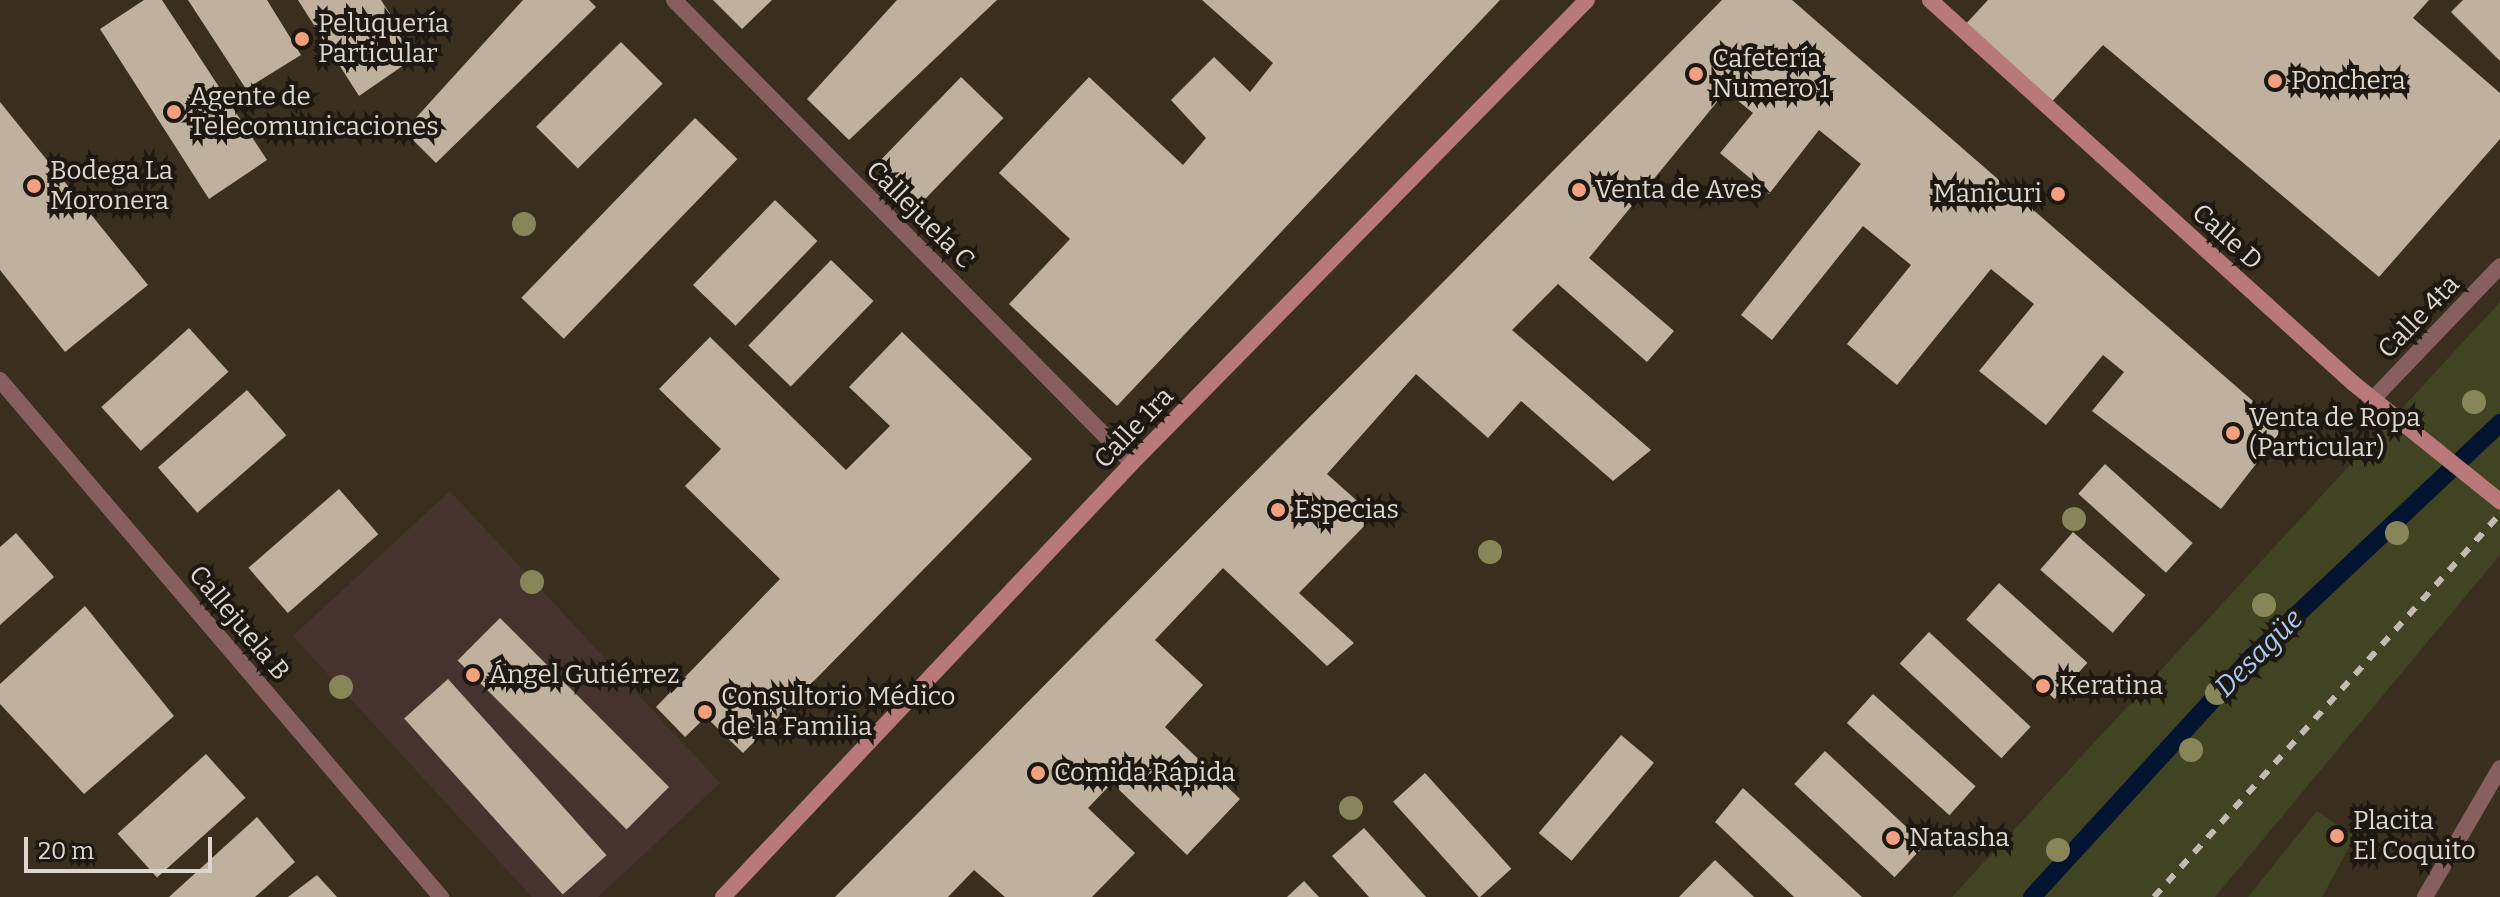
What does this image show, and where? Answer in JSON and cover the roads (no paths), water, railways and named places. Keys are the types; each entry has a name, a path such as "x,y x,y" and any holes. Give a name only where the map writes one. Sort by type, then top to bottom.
{"street":[{"name":"Callejuela C","path":"674,0 1132,463"},
{"name":"Calle 1ra","path":"723,897 1132,463 1587,0"},
{"name":"Calle D","path":"1930,0 2372,400 2494,496"},
{"name":"Calle 4ta","path":"2372,400 2500,266"},
{"name":"Callejuela B","path":"0,380 441,897"},
{"path":"2425,897 2500,768"}],"waterway":[{"name":"Desagüe","path":"2032,897 2253,656 2500,423"}],"railway":[{"path":"2154,897 2500,514"}],"place":[{"name":"Peluquería Particular","path":"302,39"},
{"name":"Cafetería Numero 1","path":"1696,74"},
{"name":"Ponchera","path":"2275,81"},
{"name":"Agente de Telecomunicaciones","path":"174,112"},
{"name":"Bodega La Moronera","path":"34,186"},
{"name":"Venta de Aves","path":"1579,190"},
{"name":"Manicuri","path":"2058,194"},
{"name":"Venta de Ropa (Particular)","path":"2233,433"},
{"name":"Especias","path":"1278,510"},
{"name":"Ángel Gutiérrez","path":"473,675"},
{"name":"Keratina","path":"2043,686"},
{"name":"Consultorio Médico de la Familia","path":"705,712"},
{"name":"Comida Rápida","path":"1038,773"},
{"name":"Placita El Coquito","path":"2337,836"},
{"name":"Natasha","path":"1893,838"}]}
